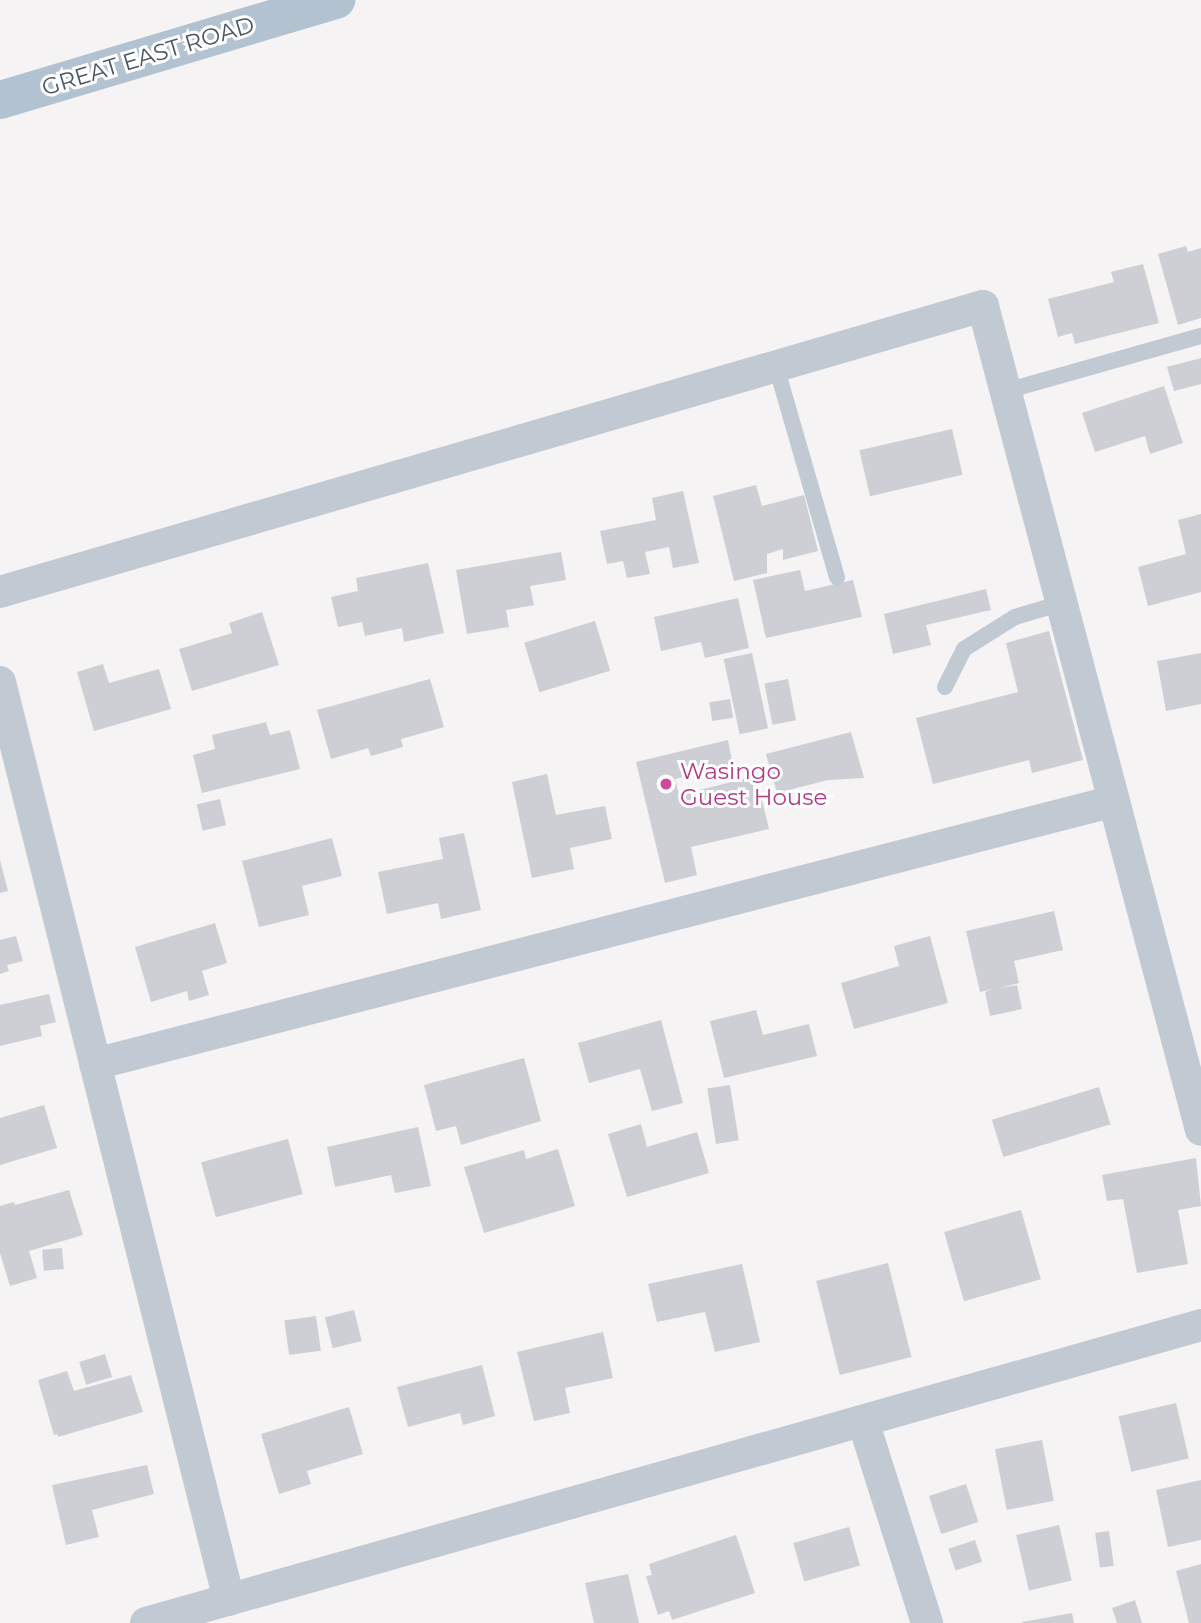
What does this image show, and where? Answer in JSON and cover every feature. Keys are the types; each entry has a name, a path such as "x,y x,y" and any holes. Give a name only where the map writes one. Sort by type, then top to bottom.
{"main road":[{"name":"GREAT EAST ROAD","path":"0,100 336,0"}],"street":[{"path":"0,592 983,306 1201,1130"},
{"path":"0,682 229,1600"},
{"path":"95,1064 1114,801"},
{"path":"146,1623 1201,1325"},
{"path":"863,1421 927,1623"}],"lane":[{"path":"1006,391 1201,335"},
{"path":"776,366 838,578"},
{"path":"944,687 964,649 1015,617 1062,603"}],"building":[{"path":"1186,246 1188,252 1201,248 1201,318 1178,325 1158,254"},
{"path":"1143,264 1159,323 1075,344 1072,333 1058,337 1048,299 1114,282 1111,272"},
{"path":"1201,358 1201,384 1174,391 1167,367"},
{"path":"1164,386 1183,443 1150,454 1145,436 1095,452 1082,413"},
{"path":"952,429 963,475 870,496 859,450"},
{"path":"756,485 762,506 804,495 818,551 783,560 783,549 767,554 767,573 734,581 713,496"},
{"path":"683,491 699,563 673,568 669,547 645,552 650,574 627,578 623,561 607,564 600,531 656,520 652,498"},
{"path":"1201,514 1201,592 1148,606 1138,567 1186,554 1178,520"},
{"path":"561,552 566,580 530,586 534,605 506,610 509,627 467,634 456,570"},
{"path":"428,563 444,633 404,642 402,628 365,636 362,622 338,627 331,597 358,591 356,578"},
{"path":"800,570 805,591 853,580 862,617 766,638 753,580"},
{"path":"986,589 991,610 926,625 931,645 893,654 884,614"},
{"path":"738,598 749,648 705,658 701,642 661,651 654,617"},
{"path":"262,612 279,665 192,691 179,649 232,633 229,623"},
{"path":"595,621 610,671 539,692 524,643"},
{"path":"1049,631 1083,760 1032,773 1029,760 933,784 916,718 1018,692 1006,643"},
{"path":"752,653 768,728 740,734 724,659"},
{"path":"1201,653 1201,704 1166,711 1157,661"},
{"path":"103,664 109,683 159,669 171,709 94,731 77,672"},
{"path":"430,679 444,727 401,739 403,747 371,756 368,748 331,759 317,710"},
{"path":"788,679 796,720 772,725 764,684"},
{"path":"730,699 733,718 712,721 709,702"},
{"path":"266,722 270,735 290,730 300,769 202,793 193,755 215,749 212,735"},
{"path":"851,732 864,778 828,780 777,793 766,754"},
{"path":"728,740 733,766 675,779 679,795 756,776 769,829 691,847 697,875 665,883 636,762"},
{"path":"547,774 556,815 605,806 612,839 570,848 574,869 532,878 512,782"},
{"path":"220,799 226,825 203,831 197,804"},
{"path":"464,833 481,910 441,919 438,903 387,914 378,872 443,859 439,838"},
{"path":"332,838 342,876 302,886 309,915 259,927 242,861"},
{"path":"0,860 8,891 0,893"},
{"path":"1054,911 1063,950 1014,961 1019,983 1000,988 1017,985 1022,1009 990,1016 985,992 993,989 980,992 966,931"},
{"path":"215,923 227,963 202,971 209,995 189,1001 187,991 151,1002 135,947"},
{"path":"16,936 23,961 7,965 9,971 0,974 0,940"},
{"path":"930,936 948,1003 854,1029 841,983 899,966 894,946"},
{"path":"49,994 56,1022 40,1026 42,1036 0,1046 0,1005"},
{"path":"756,1010 763,1035 809,1024 817,1056 724,1078 710,1021"},
{"path":"661,1020 683,1103 652,1111 640,1069 589,1083 578,1043"},
{"path":"524,1058 541,1121 461,1145 456,1126 436,1131 424,1085"},
{"path":"730,1085 739,1140 716,1144 707,1089"},
{"path":"1099,1087 1110,1124 1003,1157 992,1120"},
{"path":"44,1105 57,1148 0,1165 0,1118"},
{"path":"641,1124 647,1147 697,1132 709,1173 627,1197 608,1134"},
{"path":"418,1127 431,1186 395,1193 391,1175 335,1187 327,1147"},
{"path":"288,1139 303,1194 216,1217 201,1162"},
{"path":"558,1149 575,1206 484,1233 464,1167 524,1150 526,1159"},
{"path":"1196,1158 1201,1206 1178,1210 1188,1264 1137,1273 1123,1199 1107,1201 1102,1175"},
{"path":"69,1190 83,1235 29,1251 37,1278 10,1286 0,1253 0,1206 14,1202 15,1205"},
{"path":"1021,1210 1041,1279 964,1301 944,1232"},
{"path":"62,1248 64,1269 44,1271 42,1250"},
{"path":"888,1263 911,1357 840,1375 816,1281"},
{"path":"742,1264 760,1342 715,1352 705,1312 657,1322 648,1284"},
{"path":"354,1310 362,1341 333,1348 325,1317"},
{"path":"316,1316 321,1351 289,1355 284,1320"},
{"path":"603,1332 613,1378 565,1388 570,1413 534,1421 517,1352"},
{"path":"105,1354 112,1377 86,1385 79,1362"},
{"path":"482,1365 495,1416 463,1425 460,1413 408,1427 397,1387"},
{"path":"67,1371 74,1391 131,1375 143,1412 58,1437 57,1434 54,1435 38,1380"},
{"path":"1176,1403 1189,1459 1131,1472 1119,1416"},
{"path":"349,1407 363,1454 307,1471 311,1484 279,1494 261,1434"},
{"path":"1042,1440 1054,1501 1007,1510 995,1449"},
{"path":"147,1465 154,1494 92,1510 99,1537 66,1545 52,1485"},
{"path":"1201,1480 1201,1540 1168,1547 1156,1490"},
{"path":"966,1484 978,1522 941,1534 929,1496"},
{"path":"1059,1525 1072,1581 1029,1590 1016,1535"},
{"path":"849,1527 860,1565 804,1581 793,1543"},
{"path":"1109,1531 1114,1566 1100,1568 1095,1533"},
{"path":"736,1535 755,1593 672,1620 669,1611 658,1615 646,1576 652,1575 649,1564"},
{"path":"975,1540 982,1562 955,1571 948,1549"},
{"path":"1201,1564 1201,1623 1189,1623 1176,1571"},
{"path":"628,1574 639,1623 594,1623 585,1583"},
{"path":"1135,1600 1142,1623 1117,1623 1112,1608"},
{"path":"1072,1613 1074,1623 1022,1623 1022,1622"}],"place":[{"name":"Wasingo Guest House","path":"666,784"}]}
